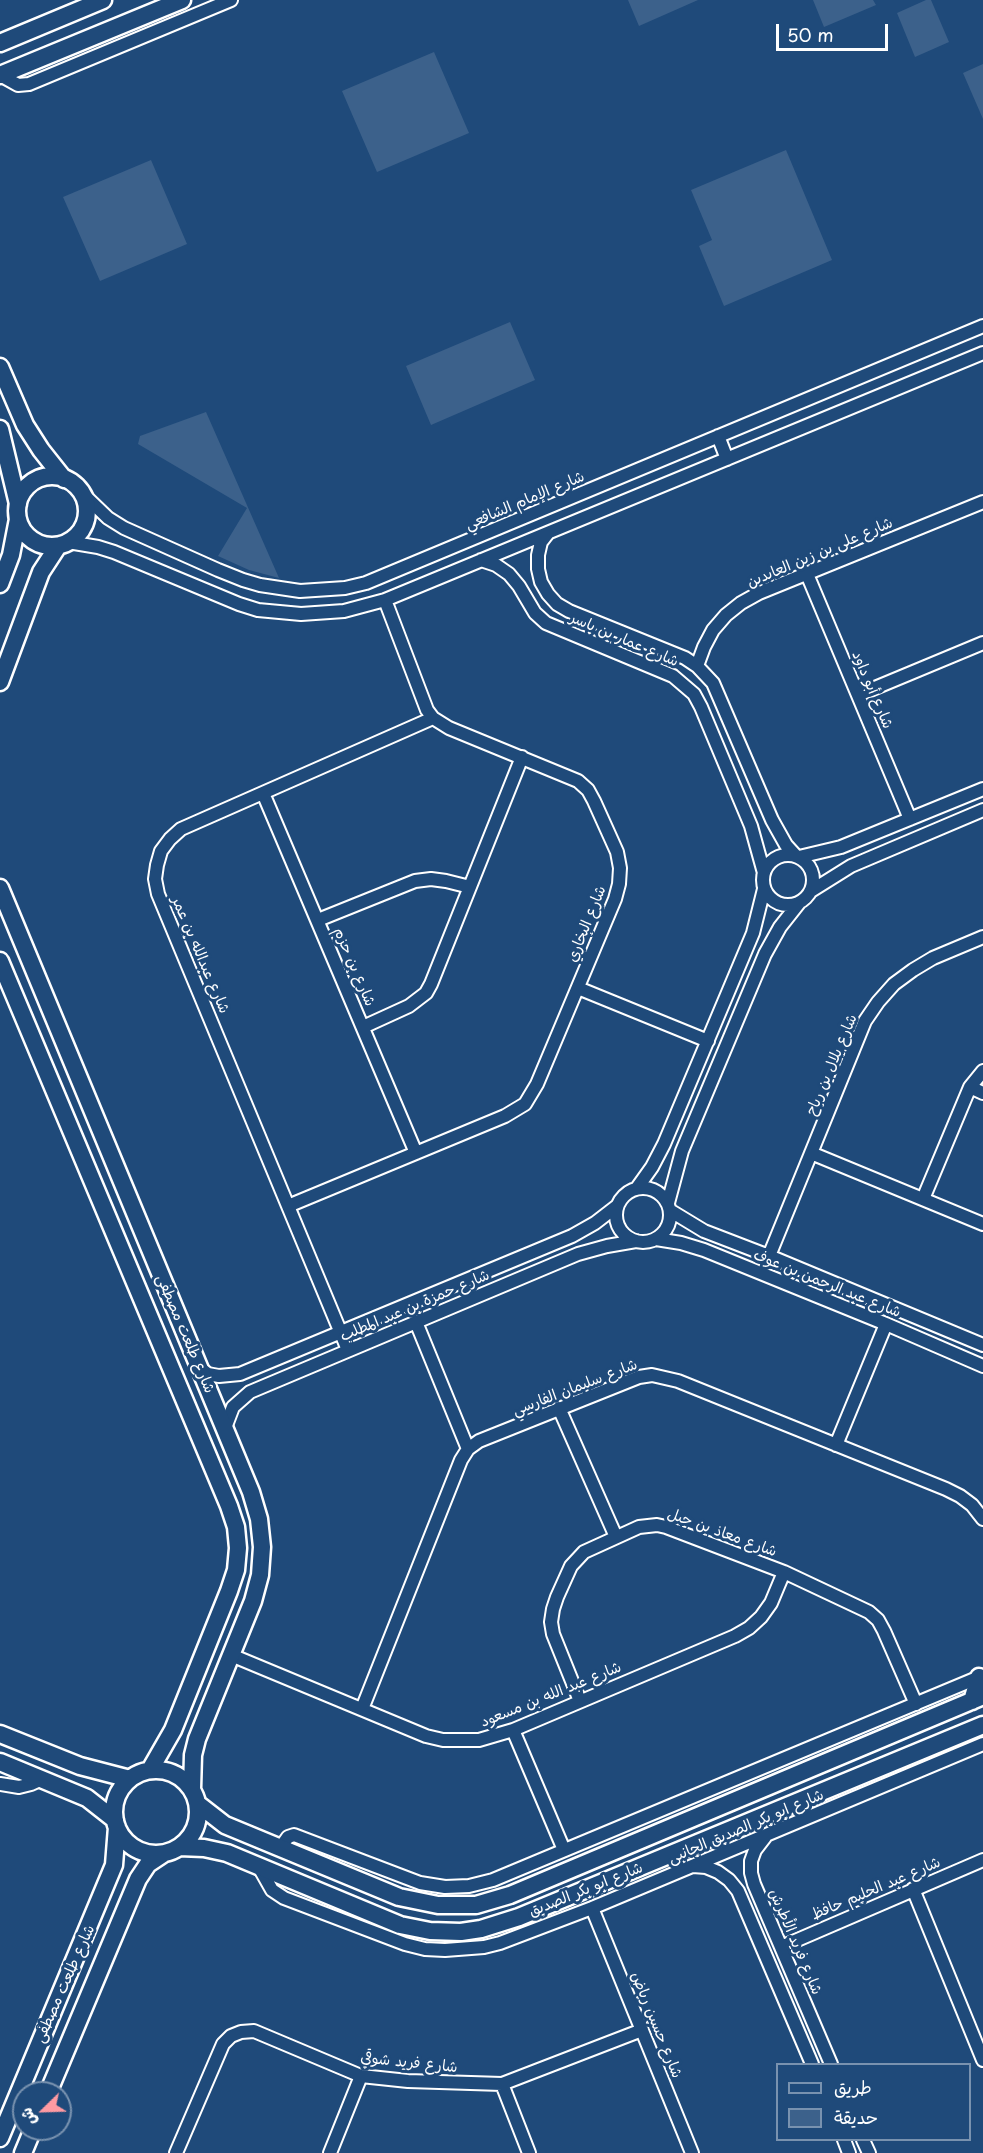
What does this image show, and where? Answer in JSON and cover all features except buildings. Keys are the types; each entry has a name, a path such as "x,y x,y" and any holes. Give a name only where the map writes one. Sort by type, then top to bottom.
{"street":[{"path":"0,44 103,0"},
{"path":"0,75 182,0"},
{"path":"0,75 18,85 29,84 231,0"},
{"name":"شارع الإمام الشافعي","path":"81,492 108,518 124,528 218,570 270,587 300,591 366,583 983,327"},
{"path":"0,429 22,529 37,543 47,546 90,545 114,552 258,610 279,613 323,613 386,600 983,353"},
{"path":"0,367 25,425 64,479"},
{"path":"718,436 727,459"},
{"path":"0,584 11,555 18,511 27,486 35,480 55,476 71,482 81,492 86,503 87,514 84,526 77,535 63,544 41,572 0,682"},
{"name":"شارع على بن زين العابدين","path":"697,666 713,630 741,603 759,593 983,502"},
{"name":"شارع عمار بن ياسر","path":"549,532 541,542 538,562 541,582 548,594 557,604 569,611 685,658 697,666 712,683 718,694 772,820 786,845 797,857"},
{"name":"شارع عمار بن ياسر","path":"482,560 496,565 509,574 519,586 535,614 546,623 673,676 694,694 751,826 764,873"},
{"name":"شارع أبو داود","path":"807,573 910,819"},
{"path":"386,600 433,718"},
{"path":"606,648 614,630"},
{"path":"858,695 983,643"},
{"name":"شارع البخاري","path":"288,1206 505,1116 525,1104 537,1084 617,892 620,868 617,852 588,789 567,775 449,728 433,718"},
{"name":"شارع عبدالله بن عمر","path":"348,1350 158,894 155,879 161,851 181,829 433,718"},
{"path":"363,1027 409,1006 426,993 522,757"},
{"path":"797,857 841,847 983,789"},
{"name":"شارع بن حزم","path":"263,793 416,1153"},
{"path":"811,891 850,866 983,810"},
{"path":"637,1188 659,1156 753,933 764,889 764,873 770,862 789,855 797,857 810,868 813,883 811,891 799,903 792,906 778,904 767,895 764,889"},
{"path":"318,920 415,881 431,879 470,887"},
{"name":"شارع طلعت مصطفى","path":"0,888 225,1428 251,1492 259,1519 262,1547 260,1575 253,1601 193,1755 195,1797"},
{"path":"669,1207 663,1195 655,1190 637,1188 622,1198 617,1206 616,1215 622,1232 628,1238 636,1241 656,1239 668,1227 669,1207 682,1151 765,954 780,927 799,903"},
{"name":"شارع بلال بن رباح","path":"769,1256 865,1021 894,984 913,970 933,958 983,937"},
{"name":"شارع طلعت مصطفى","path":"0,961 230,1506 236,1527 237,1559 229,1591 173,1730 150,1770"},
{"path":"578,988 708,1041"},
{"path":"923,1199 970,1087 983,1071"},
{"path":"970,1087 983,1093"},
{"path":"812,1153 983,1224"},
{"name":"شارع حمزة بن عبد المطلب","path":"200,1368 208,1374 219,1376 240,1374 572,1236 595,1223 617,1206"},
{"name":"شارع عبد الرحمن بن عوف","path":"669,1207 704,1231 983,1345"},
{"name":"شارع عبد الرحمن بن عوف","path":"656,1239 704,1250 983,1366"},
{"name":"شارع حمزة بن عبد المطلب","path":"225,1428 233,1407 250,1392 578,1254 636,1241"},
{"path":"362,1710 461,1460 468,1449 416,1322"},
{"path":"836,1445 886,1324"},
{"name":"شارع سليمان الفارسي","path":"468,1449 478,1441 639,1377 665,1377 960,1496 972,1505 983,1519"},
{"path":"559,1408 616,1537"},
{"name":"شارع معاذ بن جبل","path":"580,1701 553,1634 551,1622 553,1609 571,1566 577,1558 592,1547 639,1527 657,1525 784,1572 859,1605 878,1620 916,1704"},
{"name":"شارع عبد الله بن مسعود","path":"231,1655 426,1736 443,1740 479,1740 513,1730 735,1636 749,1628 761,1617 771,1603 784,1572"},
{"path":"280,1847 288,1837 301,1836 420,1883 444,1887 469,1886 493,1880 981,1677"},
{"path":"978,1699 981,1677"},
{"name":"شارع ابو بكر الصديق","path":"195,1797 225,1825 399,1897 438,1905 476,1905 510,1895 978,1699"},
{"name":"شارع ابو بكر الصديق","path":"179,1847 216,1850 400,1925 430,1931 461,1932 500,1925 983,1725"},
{"path":"513,1730 564,1850"},
{"path":"0,1734 80,1766 130,1779"},
{"name":"شارع ابو بكر الصديق الجانبى","path":"260,1867 272,1890 284,1898 405,1944 424,1949 464,1950 492,1945 591,1908 983,1744"},
{"path":"0,1762 87,1798 116,1823"},
{"path":"150,1770 169,1771 178,1776 195,1797 198,1816 195,1829 189,1839 179,1847 163,1854 151,1854 130,1845 122,1837 116,1823 116,1797 130,1779 150,1770"},
{"path":"0,1784 19,1787 42,1779"},
{"path":"770,1786 780,1810"},
{"name":"شارع طلعت مصطفى","path":"0,2138 114,1866 116,1823"},
{"name":"شارع فريد الأطرش","path":"771,1833 755,1850 751,1861 751,1872 831,2063"},
{"name":"شارع طلعت مصطفى","path":"53,2081 138,1879 148,1864 163,1854"},
{"name":"شارع عبد الحليم حافظ","path":"781,1947 983,1860"},
{"path":"692,1866 706,1867 718,1872 738,1891 812,2063"},
{"path":"913,1889 983,2060"},
{"name":"شارع حسين رياض","path":"591,1908 692,2153"},
{"name":"شارع فريد شوقي","path":"176,2153 223,2044 231,2036 241,2032 254,2031 361,2076 408,2081 502,2084 642,2030"},
{"path":"330,2153 361,2076"},
{"path":"502,2084 529,2153"}],"green space":[{"path":"628,0 698,0 639,26"},
{"path":"813,0 873,0 876,5 824,27"},
{"path":"931,0 949,42 915,57 897,13"},
{"path":"434,52 469,133 377,172 342,91"},
{"path":"983,64 983,119 963,73"},
{"path":"786,150 832,260 724,306 699,246 712,240 691,190"},
{"path":"151,160 187,244 100,281 63,197"},
{"path":"510,322 535,380 431,425 406,366"},
{"path":"206,412 279,578 249,570 218,556 247,508 138,444 140,436"}]}
